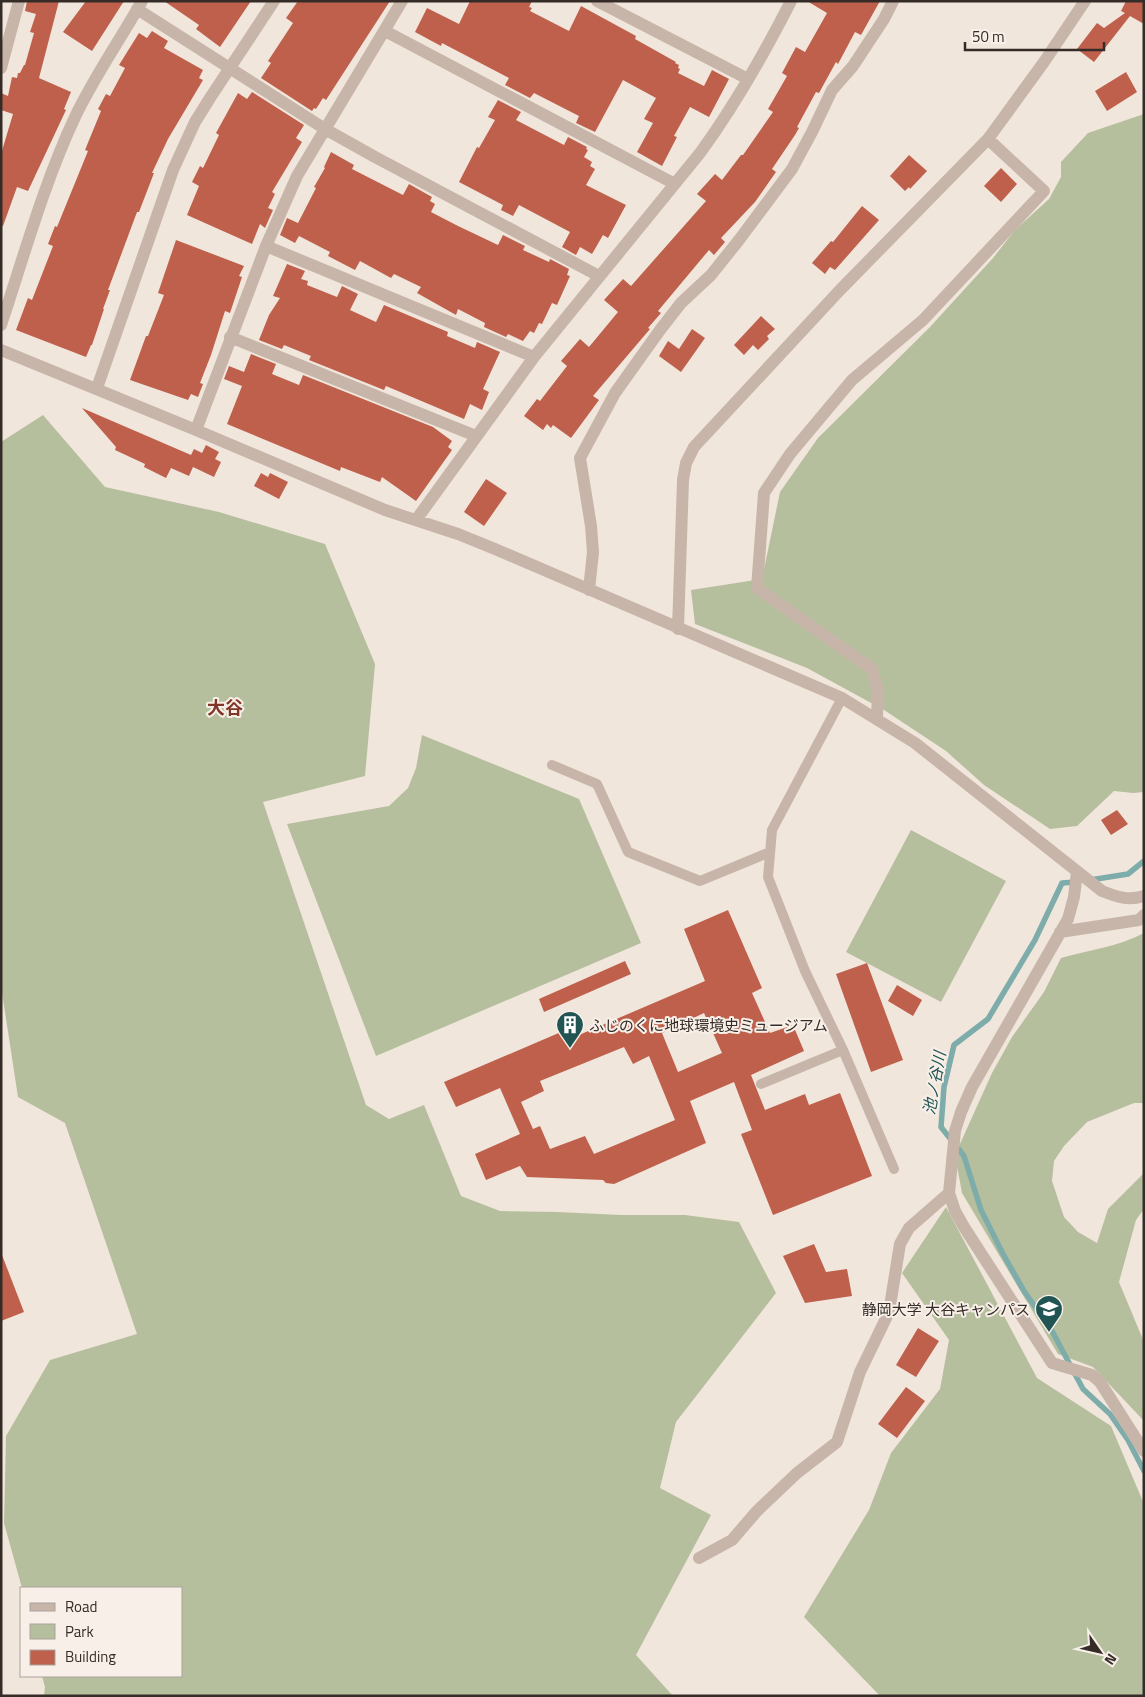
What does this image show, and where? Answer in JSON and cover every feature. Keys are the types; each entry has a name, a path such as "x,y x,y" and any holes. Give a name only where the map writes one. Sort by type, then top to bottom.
{"street":[{"path":"1,68 19,1"},
{"path":"97,388 172,170 196,122 229,68 274,1"},
{"path":"196,430 266,246 297,176 402,1"},
{"path":"597,1 748,80"},
{"path":"416,520 534,357 723,122 791,1"},
{"path":"589,590 593,552 591,526 580,458 615,393 655,338 681,303 711,275 792,168 832,90 853,66 884,19 893,1"},
{"path":"678,629 683,480 686,463 694,447 840,290 988,139 1044,62 1085,1"},
{"path":"1,325 47,188 75,117 140,5 229,68 325,129 375,158 599,276"},
{"path":"385,32 675,184"},
{"path":"877,718 878,691 872,669 757,588 764,493 790,454 852,380 923,320 1044,191 988,139"},
{"path":"266,246 534,357"},
{"path":"230,337 476,436"},
{"path":"1,350 97,388 385,510 458,534 842,698 915,742 1102,891 1120,898 1136,899 1144,896"},
{"path":"1077,872 1074,897 1068,919 972,1087 961,1112 955,1131 949,1193 955,1211 964,1228 1052,1363 1092,1375 1100,1382 1144,1451"},
{"path":"1060,932 1139,920 1144,915"},
{"path":"699,1558 732,1540 764,1504 798,1473 837,1442 860,1372 888,1312 900,1244 909,1228 949,1193"}],"lane":[{"path":"842,698 772,830 768,877 805,970 894,1169"},
{"path":"552,765 598,784 628,852 700,881 770,852"},
{"path":"761,1084 842,1050"}],"green space":[{"path":"1144,114 1144,792 1114,791 1077,826 1050,829 984,785 946,751 884,710 807,668 695,624 691,590 762,579 780,492 818,438 930,327 993,258 1015,230 1049,199 1061,177 1061,162 1088,133"},
{"path":"43,415 105,487 219,512 325,544 375,664 365,776 263,802 366,1105 389,1119 424,1105 461,1196 500,1211 685,1215 739,1222 776,1293 676,1422 660,1488 711,1515 636,1655 673,1696 44,1696 45,1687 42,1677 182,1677 182,1587 22,1587 4,1523 6,1436 50,1360 137,1334 65,1123 18,1097 1,986 1,442"},
{"path":"422,735 579,799 641,943 376,1056 287,824 389,806 408,788 416,768"},
{"path":"911,830 1006,881 941,1002 846,952"},
{"path":"1144,933 1144,1103 1134,1103 1087,1122 1064,1146 1054,1161 1052,1181 1064,1217 1078,1232 1097,1243 1108,1209 1144,1173 1144,1209 1136,1220 1119,1282 1144,1342 1144,1421 1093,1367 1058,1354 962,1193 955,1155 992,1073 1012,1037 1044,992 1061,958 1113,945"},
{"path":"946,1207 1037,1378 1111,1426 1144,1504 1144,1696 880,1696 804,1617 869,1510 891,1453 940,1389 949,1340 902,1273"}],"building":[{"path":"27,1 59,1 39,78 71,92 64,109 66,110 28,191 17,187 3,226 1,225 1,154 13,114 1,110 1,93 8,96 12,77 17,78 18,73 20,73 25,65 34,33 30,32 36,14 25,11"},
{"path":"86,1 124,1 92,51 63,32"},
{"path":"164,1 251,1 220,47 196,29 199,25"},
{"path":"298,1 390,1 326,100 323,98 316,109 314,108 312,111 261,78 271,63 268,61 293,23 286,18"},
{"path":"470,1 532,1 529,7 532,8 530,11 569,31 581,6 636,36 635,39 676,62 680,69 678,73 704,86 712,70 729,79 709,117 690,107 674,136 677,137 662,166 637,152 653,123 644,119 656,98 623,80 595,132 576,123 579,116 534,93 530,98 505,85 509,78 442,43 441,46 415,32 427,8 459,24"},
{"path":"807,1 880,1 861,35 855,32 838,64 836,62 819,93 816,92 797,127 799,128 795,135 772,169 776,172 755,202 721,238 725,242 714,255 709,250 658,311 661,313 648,328 650,329 593,396 599,400 571,438 553,425 551,428 547,424 543,430 524,416 537,399 540,401 567,366 561,361 580,339 589,347 618,312 604,300 623,279 631,286 706,201 697,194 715,174 722,180 741,155 743,155 773,112 768,109 787,76 782,73 796,47 805,52 827,13"},
{"path":"1126,1 1144,1 1144,24 1130,16 1094,62 1077,49 1097,23 1104,28 1125,13 1121,11"},
{"path":"152,31 168,41 164,48 203,70 199,78 203,80 168,139 152,173 154,173 139,212 137,212 108,290 110,290 104,309 86,357 16,330 28,298 32,300 53,246 48,244 55,226 57,227 88,151 85,150 101,111 98,109 106,94 110,96 125,68 119,65 139,33 147,38"},
{"path":"1126,72 1137,92 1107,111 1095,91"},
{"path":"252,92 304,125 296,138 302,142 272,192 275,194 268,208 273,210 265,228 260,224 252,244 187,215 199,186 192,182 200,166 203,168 219,135 216,133 238,93 247,99"},
{"path":"498,100 521,112 516,120 564,145 568,137 587,147 586,149 588,150 584,157 592,162 590,166 595,169 586,185 626,205 608,238 603,235 592,254 580,247 576,255 562,247 570,232 519,205 513,216 501,210 503,205 459,182 477,147 479,148 495,120 488,117"},
{"path":"331,152 354,165 352,169 403,195 409,184 432,197 430,201 435,204 431,212 458,226 498,245 503,235 525,246 523,250 549,262 550,259 569,269 567,275 570,276 557,305 552,303 542,324 539,323 534,333 530,331 523,341 508,334 506,337 484,327 485,323 458,309 456,315 417,293 421,287 394,274 391,278 360,261 355,270 328,256 330,252 299,236 295,243 280,235 287,218 298,223 316,188 314,187 325,168"},
{"path":"909,155 927,171 910,189 909,187 905,191 890,176"},
{"path":"1001,168 1017,184 1001,202 984,186"},
{"path":"862,206 879,220 835,270 830,267 825,274 812,263 831,241 833,242"},
{"path":"176,240 244,266 239,276 242,277 230,313 225,311 200,383 203,384 198,397 191,394 188,400 130,380 164,295 158,293"},
{"path":"287,264 305,271 301,279 308,281 307,285 337,297 342,286 358,294 350,310 376,322 384,305 448,332 447,336 475,348 477,342 500,352 483,389 489,392 482,410 470,404 464,419 386,386 384,390 309,360 311,356 284,345 282,349 259,340 269,315 280,298 273,296"},
{"path":"761,316 775,329 767,336 769,339 758,350 753,345 744,355 734,345"},
{"path":"692,329 705,338 681,372 659,356 668,341 679,349"},
{"path":"251,354 276,364 272,374 299,385 303,375 433,427 452,441 448,447 452,450 416,501 382,477 380,482 341,467 340,471 227,424 242,386 224,379 229,366 244,372"},
{"path":"82,408 191,455 194,449 202,453 206,445 219,452 215,459 221,462 214,477 193,467 189,476 171,468 166,478 144,467 145,464 115,450 116,447"},
{"path":"261,473 268,477 270,473 288,482 279,499 254,486"},
{"path":"486,479 507,493 484,526 464,512"},
{"path":"1117,810 1128,824 1111,835 1101,820"},
{"name":"ふじのくに地球環境史ミュージアム","path":"728,910 762,988 752,993 770,1033 793,1025 804,1051 751,1075 765,1110 805,1094 809,1105 840,1093 872,1176 773,1215 741,1134 752,1130 734,1082 690,1101 706,1143 614,1184 606,1183 603,1180 527,1177 520,1166 486,1180 475,1154 520,1134 500,1088 456,1107 444,1082 561,1032 565,1041 705,981 684,929","holes":["704,1013 722,1053 678,1072 662,1033","624,1047 633,1064 649,1056 675,1120 594,1154 585,1136 550,1149 540,1126 533,1129 521,1102 544,1091 540,1081"]},
{"path":"625,961 631,974 544,1012 539,999"},
{"path":"867,963 903,1060 871,1072 836,974"},
{"path":"897,985 922,1000 913,1016 888,1001"},
{"path":"814,1244 826,1272 847,1269 852,1296 805,1303 783,1256"},
{"path":"1,1256 24,1312 1,1321"},
{"path":"918,1328 939,1341 916,1377 896,1365"},
{"path":"906,1387 925,1401 897,1438 878,1424"}],"waterway":[{"name":"池ノ谷川","path":"1090,880 1128,874 1144,861"},
{"name":"池ノ谷川","path":"1076,882 1062,883 1035,940 988,1019 954,1045 944,1087 941,1127 964,1156 981,1210 1024,1291 1052,1331 1083,1389 1110,1414 1128,1440 1144,1471"}],"place":[{"name":"ふじのくに地球環境史ミュージアム","path":"570,1049"},
{"name":"静岡大学 大谷キャンパス","path":"1049,1333"}],"district":[{"name":"大谷","path":"225,707"}]}
